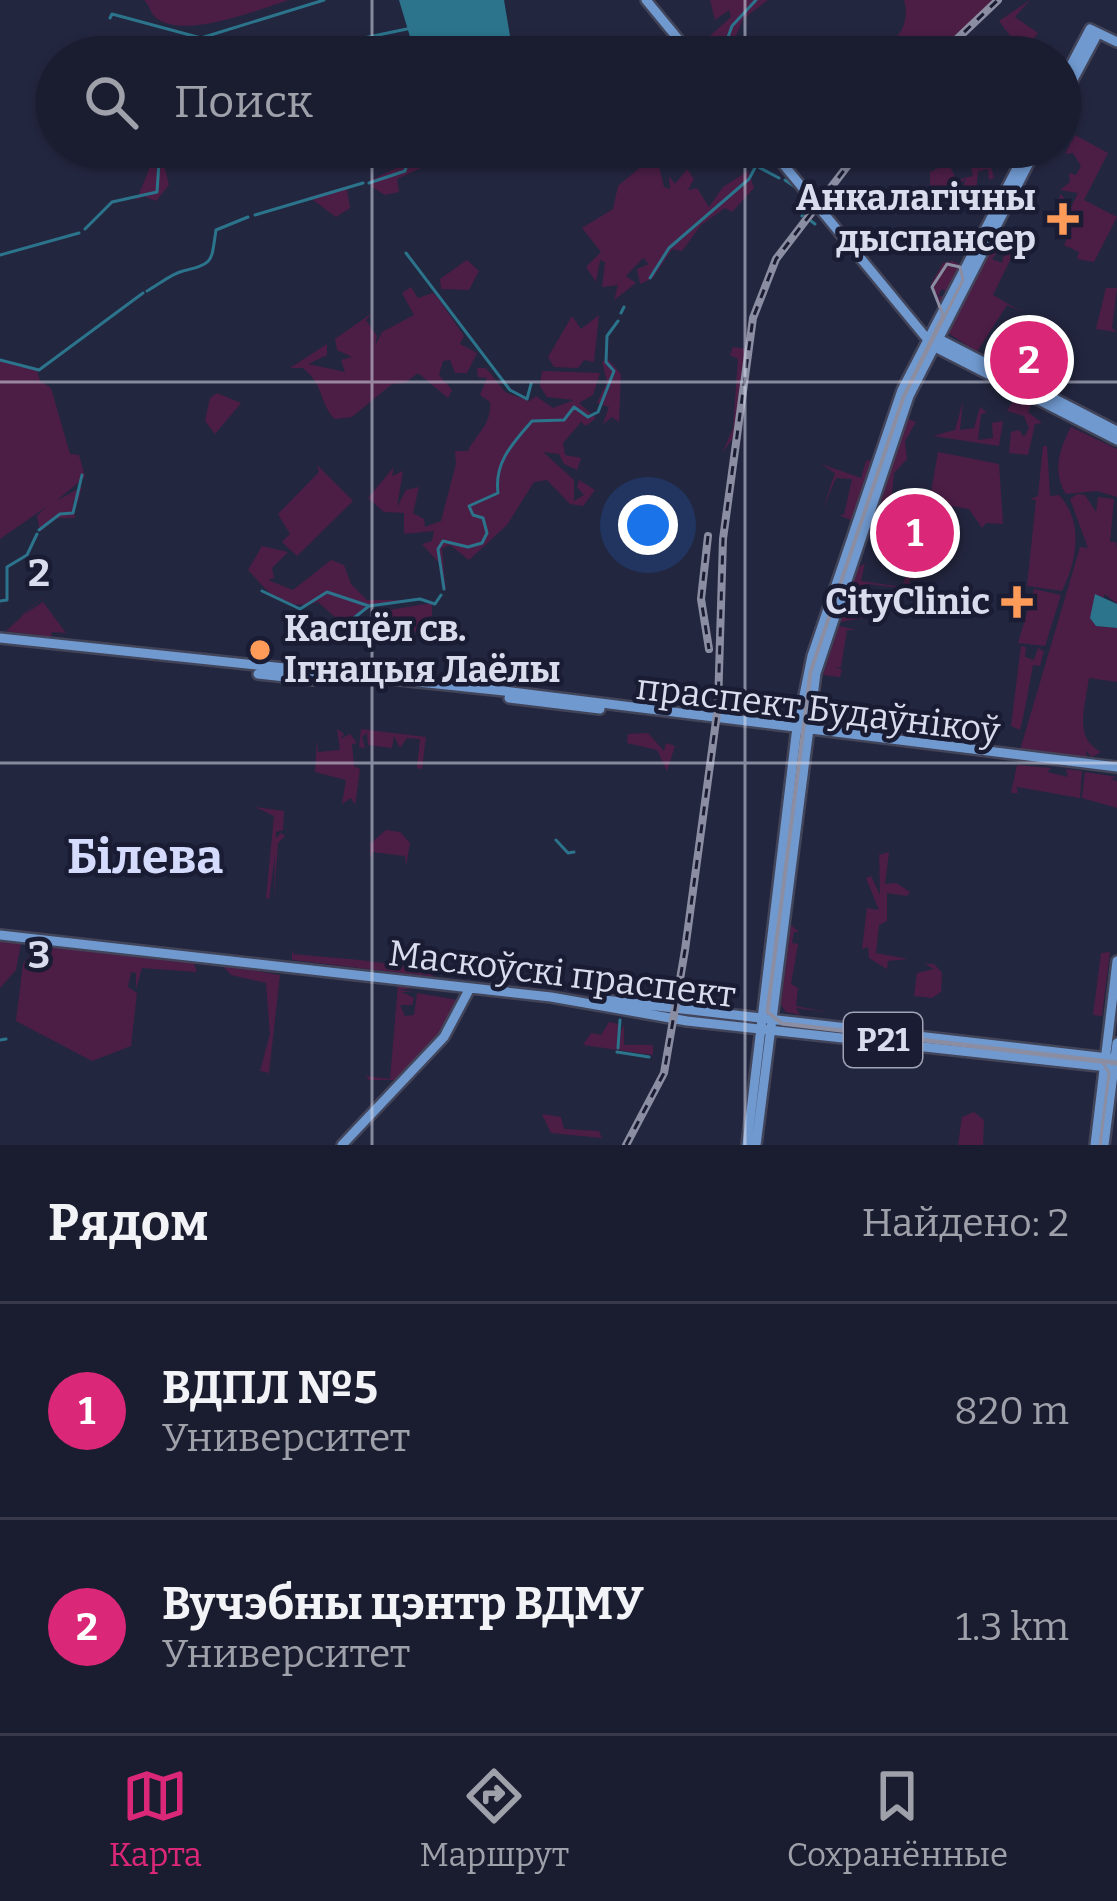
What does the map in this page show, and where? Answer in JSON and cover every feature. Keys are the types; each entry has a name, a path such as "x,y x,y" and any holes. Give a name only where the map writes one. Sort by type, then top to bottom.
{"main road":[{"path":"646,0 676,36"},
{"path":"1093,33 1117,44"},
{"path":"1081,52 1093,33"},
{"path":"1081,59 1093,33"},
{"path":"787,168 931,339 1117,440"},
{"path":"1014,182 1020,168"},
{"path":"747,1145 755,1129 801,734 824,631 931,339 1023,168"},
{"path":"999,377 1117,430"},
{"name":"праспект Будаўнікоў","path":"0,640 512,695 1117,770"},
{"name":"Маскоўскі праспект","path":"0,932 600,1002 766,1026 1112,1061"},
{"path":"1100,1137 1112,1061 1117,962"},
{"name":"Маскоўскі праспект","path":"426,981 600,1002"},
{"path":"344,1145 450,1030 470,988"},
{"path":"766,1026 768,1004"},
{"path":"1088,1060 1112,1061"}],"shaded area":[{"path":"144,0 289,0 220,21 182,26 154,16"},
{"path":"710,0 768,0 743,19 736,36 710,36 731,17 729,10 715,20"},
{"path":"904,0 993,0 956,36 897,36"},
{"path":"1030,0 1015,17 1038,33 1010,36 999,21"},
{"path":"1081,138 1108,153 1084,200 1117,217 1094,262 1077,259 1079,252 1064,245 1068,237 1058,229 1063,219 1072,228 1075,225 1064,217 1068,207 1061,215 1055,205 1061,194 1071,207 1078,193 1060,190 1070,182 1069,173 1076,175 1081,168"},
{"path":"165,168 169,185 156,201 143,196 136,201 149,170"},
{"path":"397,168 421,168 397,179 399,192 385,195 372,187 371,180"},
{"path":"639,168 659,168 664,187 670,189 669,176 675,184 687,169 694,179 688,190 697,188 709,207 723,187 748,171 754,188 732,212 725,208 701,225 682,251 672,249 653,278 640,284 637,269 649,264 643,258 626,276 636,283 614,300 618,285 602,287 605,262 600,260 596,282 586,267 601,252 582,228 613,209 618,186"},
{"path":"951,168 957,180 973,176 971,168 991,168 994,178 989,180 988,169 978,171 976,193 983,187 986,192 972,203 960,196 966,178 943,204 930,200 930,172"},
{"path":"359,183 347,190 350,208 336,217 309,197"},
{"path":"993,237 1004,243 992,259 1002,263 1007,244 1014,252 993,295 1022,312 1007,305 977,352 948,333"},
{"path":"467,260 479,271 469,290 441,289 440,279"},
{"path":"943,263 961,265 950,293 942,289 937,297 947,295 940,311 931,284"},
{"path":"411,287 418,298 433,293 438,298 464,336 460,344 477,353 467,373 455,373 450,360 443,361 439,375 452,390 448,398 418,373 405,383 392,384 352,417 335,419 310,375 303,368 290,368 327,344 327,355 308,364 345,372 341,360 352,357 337,350 335,339 372,313 366,320 377,336 375,346 382,332 414,315 402,293"},
{"path":"1106,288 1117,288 1112,328 1117,332 1096,329"},
{"path":"599,315 594,362 584,360 578,368 554,367 548,357 572,316 581,329"},
{"path":"733,347 745,349 745,361 734,437 723,452 733,428 738,359 730,355"},
{"path":"607,358 621,374 619,422 612,417 603,424 609,407 597,403 607,382 602,362"},
{"path":"0,361 37,370 40,381 51,388 70,454 79,455 85,477 56,501 82,487 78,502 73,500 75,518 56,518 40,532 37,516 46,507 0,539"},
{"path":"477,368 486,368 505,392 529,401 536,396 553,408 574,400 547,397 540,386 542,371 600,373 593,395 579,403 596,418 586,426 581,422 563,443 565,455 581,458 577,470 564,464 559,454 543,452 574,480 574,501 584,495 577,487 579,480 595,490 583,506 570,504 547,480 534,482 507,525 469,560 450,545 442,548 446,592 439,563 422,544 432,541 434,531 404,534 404,513 384,512 368,498 394,467 392,476 403,471 397,507 406,490 419,487 413,513 424,519 425,527 441,521 455,451 468,451 489,417 490,402 480,395 487,378 478,377"},
{"path":"217,393 241,403 215,434 205,421 210,398"},
{"path":"1017,394 1033,401 1028,412 1042,423 1035,424 1028,455 1009,453 1011,432 1019,430 1024,437 1029,428 1024,416 1007,411"},
{"path":"963,401 960,430 974,428 980,407 987,413 981,414 978,440 993,438 992,423 1003,421 999,446 933,436 955,430"},
{"path":"905,418 916,422 905,441 907,459 894,473 890,518 877,516"},
{"path":"1071,427 1117,449 1117,497 1097,491 1066,494 1059,461"},
{"path":"1043,446 1047,446 1050,496 1059,495 1075,529 1074,555 1062,591 1027,586 1036,500 1030,499 1038,496"},
{"path":"938,452 999,464 1003,524 986,523 982,528 969,509 943,505 931,492"},
{"path":"871,460 853,521 839,515 844,515 852,479 836,478 823,509 835,473 821,464 861,478 866,461"},
{"path":"317,465 353,501 297,556 282,542 290,534 278,514 319,472"},
{"path":"1085,495 1096,512 1098,497 1114,499 1110,542 1116,542 1117,549 1117,604 1105,594 1094,618 1097,626 1117,628 1117,682 1089,678 1084,730 1101,752 1092,757 1085,750 1087,756 1055,758 1020,750 1080,547 1088,548 1070,499"},
{"path":"262,546 288,552 272,568 274,578 268,580 293,590 331,560 344,565 351,584 367,600 408,600 374,605 344,625 318,602 286,603 263,587 248,570"},
{"path":"856,563 858,568 865,563 861,581 902,587 906,575 921,580 910,579 909,589 868,584 863,618 840,622 844,600 863,604 865,585 848,588 845,595"},
{"path":"1034,589 1061,595 1045,646 1018,643"},
{"path":"43,602 66,633 52,632 51,637 6,631"},
{"path":"432,603 432,616 408,638 385,644 388,633 399,631 389,610"},
{"path":"839,626 857,630 847,630 841,667 835,667 842,669 840,677 823,675"},
{"path":"1021,646 1026,647 1025,657 1034,660 1038,648 1044,651 1040,666 1033,665 1020,730 1011,726"},
{"path":"337,729 344,734 340,739 350,734 357,743 352,744 354,766 360,769 355,805 351,798 342,804 346,780 315,772 317,740 318,752 340,750"},
{"path":"361,729 426,737 422,769 417,768 420,739 407,738 400,748 394,736 392,748 368,745 367,733 362,737 365,748 359,747"},
{"path":"648,733 664,751 666,743 675,746 667,771 657,750 627,743 628,734"},
{"path":"1017,765 1051,768 1047,772 1068,777 1066,769 1082,771 1080,798 1017,787 1015,781 1018,793 1011,793"},
{"path":"1085,772 1117,777 1110,779 1117,781 1117,808 1082,798"},
{"path":"255,807 284,811 283,830 276,832 276,838 281,833 285,836 278,843 274,899 275,855 266,898 274,816"},
{"path":"386,830 400,832 410,843 406,866 405,856 372,852 370,859 370,844"},
{"path":"889,852 885,884 896,883 910,892 907,896 887,893 887,921 879,925 876,953 908,959 888,961 887,969 869,958 868,947 862,949 867,908 879,910 866,878 871,876 880,895 879,855"},
{"path":"791,925 799,932 794,932 792,943 798,944 791,984 798,988 796,1006 826,1012 796,1008 800,1015 786,1012 781,1005"},
{"path":"0,939 21,944 16,970 0,988"},
{"path":"39,943 193,961 197,972 142,968 136,989 136,973 131,972 128,987 137,993 131,1046 92,1061 16,1021 23,964"},
{"path":"292,949 293,954 388,964 436,977 292,960"},
{"path":"1110,952 1102,1016 1093,1015 1101,953"},
{"path":"925,964 934,964 942,973 941,992 932,998 914,996 917,973 934,969"},
{"path":"222,965 280,975 269,1073 260,1071 270,1034 266,983 231,975"},
{"path":"398,985 414,988 399,990 414,992 402,992 414,998 412,1005 400,1005 405,1016 414,1015 417,993 458,1000 448,1025 401,1080 369,1080 366,1076 390,1079"},
{"path":"609,1022 619,1024 617,1041 624,1024 624,1045 653,1045 653,1055 583,1045 591,1033 601,1035"},
{"path":"974,1112 984,1120 983,1145 958,1145 962,1117"},
{"path":"542,1114 561,1117 564,1129 599,1131 602,1138 551,1133"}],"water":[{"path":"399,0 504,0 510,36 410,36"},
{"path":"1095,594 1117,604 1117,628 1096,626 1090,618"}],"waterway":[{"path":"207,36 324,0"},
{"path":"728,36 756,0"},
{"path":"110,18 112,14 194,36"},
{"path":"373,36 407,29"},
{"path":"85,229 112,202 157,192 159,168"},
{"path":"369,183 406,168"},
{"path":"650,278 669,248 749,179 755,168"},
{"path":"760,168 779,178"},
{"path":"785,180 798,189"},
{"path":"255,215 363,183"},
{"path":"802,216 807,203"},
{"path":"147,291 206,263 216,230 248,217"},
{"path":"811,221 815,224"},
{"path":"0,255 79,233"},
{"path":"406,253 510,390 527,399 531,384"},
{"path":"0,360 39,370 143,293"},
{"path":"621,313 624,307"},
{"path":"444,589 438,549 443,541 468,547 482,543 487,533 483,518 473,515 469,506 498,493 502,462 532,421 564,420 574,407 588,417 598,412 614,371 606,362 607,336 618,321"},
{"path":"39,530 60,514 73,513 82,475"},
{"path":"0,601 7,600 7,567 27,555 37,534"},
{"path":"262,591 300,609 327,592 369,606 420,599 435,604 441,595"},
{"path":"317,635 330,637 369,606"},
{"path":"556,840 568,853 574,852"},
{"path":"618,1048 620,1020"},
{"path":"0,1040 6,1039"},
{"path":"617,1052 649,1057"}],"tram line":[{"path":"1117,1062 782,1023 768,1012 811,672 904,397 963,280 960,267 947,264 932,287 943,315 903,397 810,672 767,1012 782,1024 1117,1064"},
{"path":"1100,1145 1109,1073 1102,1061"}],"railway":[{"path":"960,36 998,0"},
{"path":"626,1145 664,1073 685,950 718,706 723,539 753,318 776,259 846,168"},
{"path":"708,536 701,599 709,649"}],"place":[{"name":"Анкалагічны дыспансер","path":"1063,219"},
{"name":"Вучэбны цэнтр ВДМУ","path":"1029,360"},
{"name":"ВДПЛ №5","path":"915,533"},
{"name":"CityClinic","path":"1017,602"},
{"name":"Касцёл св. Ігнацыя Лаёлы","path":"260,650"}],"district":[{"name":"Білева","path":"145,857"}]}
